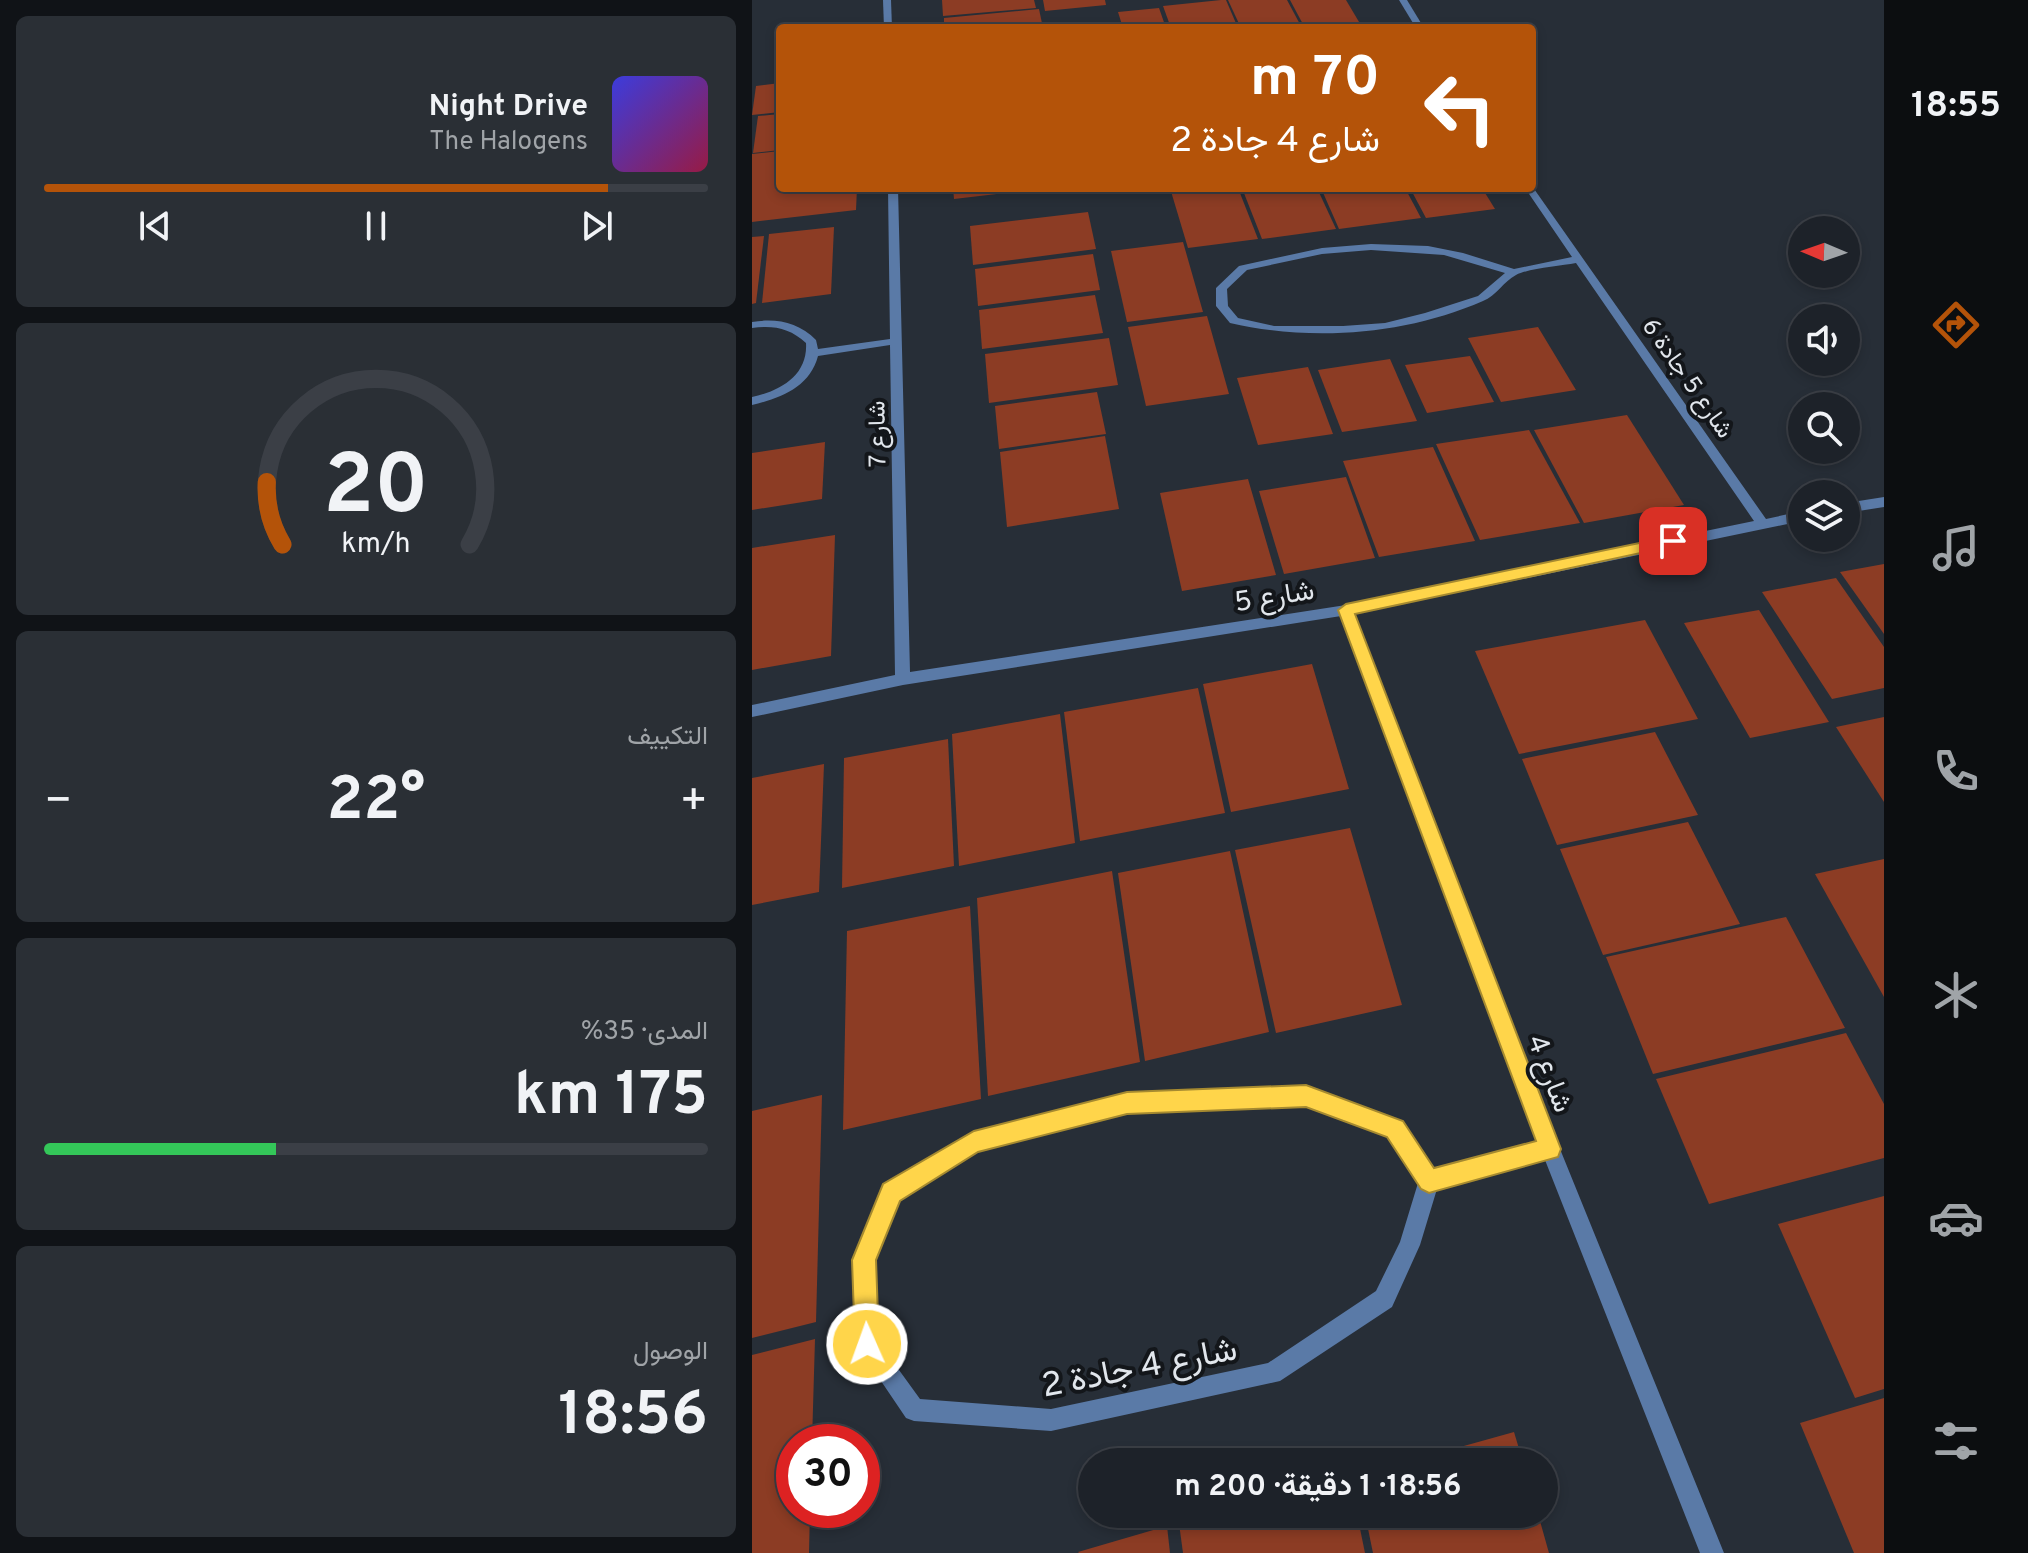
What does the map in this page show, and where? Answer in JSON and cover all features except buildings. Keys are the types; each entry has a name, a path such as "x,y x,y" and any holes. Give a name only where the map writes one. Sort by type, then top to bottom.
{"street":[{"path":"887,0 888,24"},
{"path":"1403,0 1418,24"},
{"name":"شارع 7","path":"893,192 903,679"},
{"name":"شارع 5 جادة 6","path":"1533,192 1762,523"},
{"path":"1513,272 1467,255 1431,247 1322,251 1243,268 1221,288 1222,306 1234,321 1274,329 1385,326 1482,298 1513,272 1579,259"},
{"path":"752,325 764,323 794,328 812,342 814,353 811,366 800,379 784,390 752,401"},
{"path":"814,353 897,341"},
{"path":"1860,506 1884,502"},
{"name":"شارع 5","path":"752,711 903,679 1346,610 1788,518"},
{"name":"شارع 4","path":"1346,610 1550,1149 1712,1553"},
{"name":"شارع 4 جادة 2","path":"1306,1096 1395,1129 1429,1181 1410,1245 1384,1299 1272,1373 1051,1420 914,1410 867,1344 864,1260 892,1193 974,1142 1127,1103 1306,1096"},
{"path":"1429,1181 1550,1149"}],"route":[{"path":"867,1344 864,1260 892,1193 974,1142 1127,1103 1306,1096 1395,1129 1429,1181 1550,1149 1346,610 1673,541"}]}
